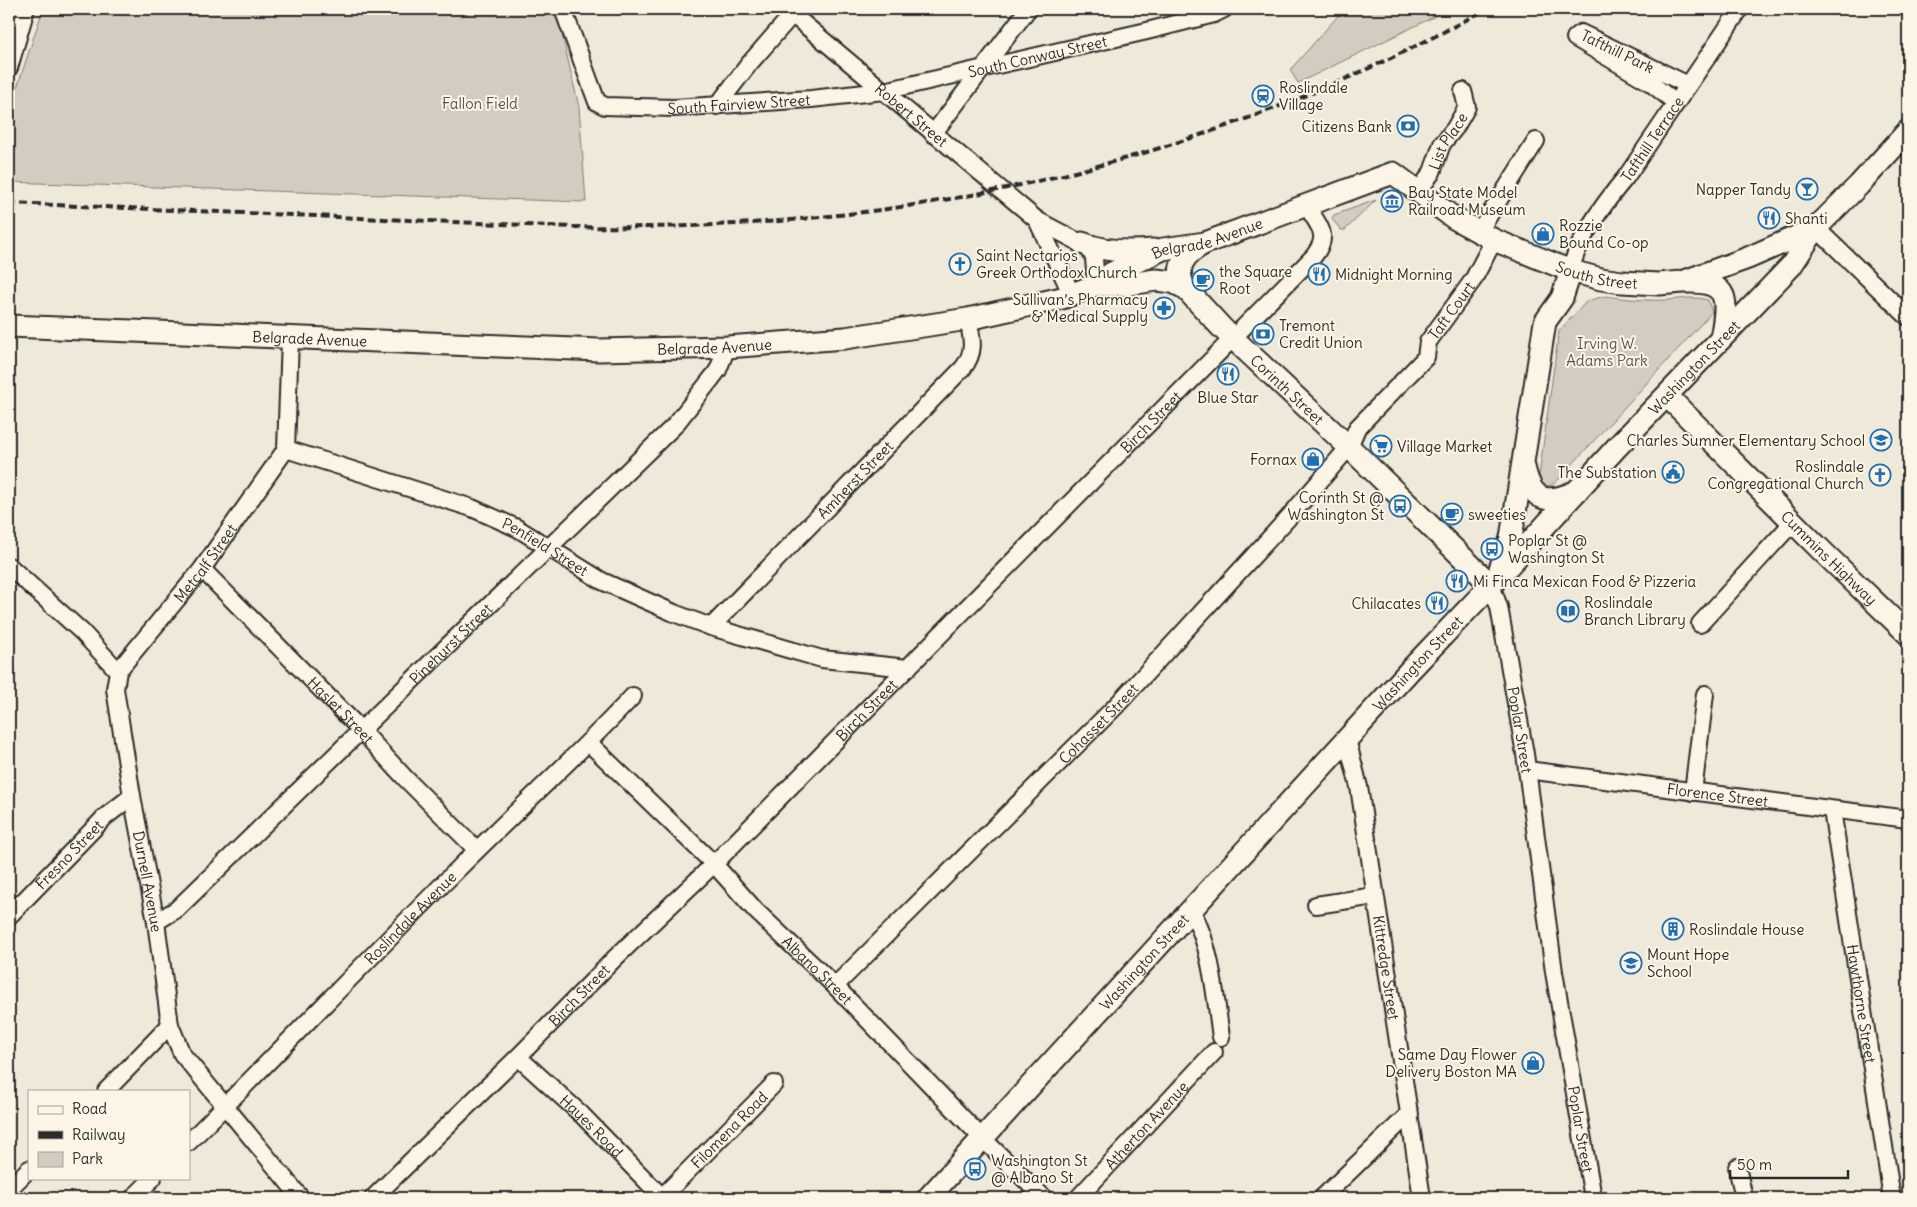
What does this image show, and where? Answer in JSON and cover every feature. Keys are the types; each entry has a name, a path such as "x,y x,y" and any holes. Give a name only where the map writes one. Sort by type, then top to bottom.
{"main road":[{"name":"Washington Street","path":"928,1198 1347,739 1577,491 1791,266 1816,228 1859,185 1908,131"},
{"name":"South Street","path":"1393,173 1454,218 1486,236 1571,271 1622,282 1659,284 1682,282 1748,258 1816,228"},
{"name":"Belgrade Avenue","path":"9,326 592,350 726,347 846,338 968,319 1024,308 1072,295 1096,285 1112,273 1163,249 1205,243 1393,173"},
{"path":"1082,243 1110,250 1134,252 1163,249"},
{"path":"1185,288 1180,276 1181,264 1188,254 1205,243"},
{"path":"1491,585 1503,563 1511,538 1545,322 1562,298 1571,271"},
{"name":"Corinth Street","path":"1096,285 1122,285 1156,280 1173,282 1185,288 1232,338 1349,447 1491,585"},
{"path":"1682,282 1709,284 1717,288 1724,297 1726,311 1721,339"},
{"name":"Cummins Highway","path":"1667,396 1908,634"},
{"path":"1523,462 1530,487 1533,492 1541,497 1558,498 1577,491"}],"street":[{"path":"9,68 26,9"},
{"name":"South Fairview Street","path":"563,9 597,102 605,106 636,108 717,106 884,91"},
{"path":"933,134 1028,9"},
{"name":"South Conway Street","path":"884,91 983,69 1187,14 1214,14 1224,9"},
{"name":"Tafthill Terrace","path":"1571,271 1577,250 1611,196 1740,9"},
{"path":"717,106 791,11"},
{"name":"Robert Street","path":"791,11 933,134 1037,220 1082,243"},
{"name":"Tafthill Park","path":"1676,103 1648,81 1575,38 1581,33 1688,85"},
{"name":"List Place","path":"1419,191 1432,172 1442,144 1455,128 1467,107 1463,91"},
{"name":"Taft Court","path":"1349,447 1357,428 1426,357 1428,342 1473,280 1486,236 1536,142"},
{"name":"Birch Street","path":"373,1198 518,1057 615,958 714,864 1320,248 1323,233 1307,206"},
{"name":"Robert Street","path":"1037,220 1072,295"},
{"path":"1816,228 1908,317"},
{"path":"1082,243 1090,250 1094,258 1096,285"},
{"name":"Amherst Street","path":"711,627 969,361 973,348 968,319"},
{"path":"286,449 290,338"},
{"name":"Pinehurst Street","path":"156,922 177,909 674,426 718,370 726,347"},
{"name":"Cohasset Street","path":"835,986 1116,706 1289,517 1349,447"},
{"name":"Penfield Street","path":"286,449 472,508 517,528 602,581 711,627 822,659 908,668"},
{"name":"Metcalf Street","path":"118,671 202,569 286,449"},
{"path":"1700,624 1794,521"},
{"path":"9,566 82,632 118,671"},
{"name":"Haslet Street","path":"202,569 477,850"},
{"name":"Poplar Street","path":"1491,585 1499,607 1525,754 1554,972 1593,1198"},
{"name":"Durnell Avenue","path":"118,671 115,689 132,796 156,922 170,1025 182,1054 301,1198"},
{"path":"1693,792 1705,694"},
{"name":"Roslindale Avenue","path":"190,1141 477,850 589,744 633,696"},
{"name":"Kittredge Street","path":"1347,739 1359,787 1422,1198"},
{"name":"Albano Street","path":"589,744 714,864 756,911 835,986 983,1139 1044,1198"},
{"name":"Florence Street","path":"1527,770 1832,810 1908,818"},
{"name":"Fresno Street","path":"9,916 105,816 132,796"},
{"name":"Hawthorne Street","path":"1832,810 1892,1198"},
{"path":"1316,905 1375,896"},
{"path":"1192,911 1201,929 1213,984 1221,1037"},
{"path":"107,1090 170,1025"},
{"name":"Atherton Avenue","path":"1078,1198 1214,1052"},
{"name":"Hayes Road","path":"518,1057 582,1115 663,1198"},
{"name":"Filomena Road","path":"663,1198 774,1084"},
{"path":"1322,1198 1410,1113"},
{"path":"1737,1167 1744,1198"},
{"path":"16,1198 9,1190 28,1170"},
{"path":"133,1198 151,1180"}],"green space":[{"name":"Fallon Field","path":"43,9 556,9 579,107 586,202 9,182 9,112"},
{"path":"1344,9 1450,9 1298,83 1290,70"},
{"path":"1376,200 1345,230 1341,230 1332,219 1334,215"},
{"name":"Irving W. Adams Park","path":"1605,296 1653,300 1703,299 1708,300 1712,312 1557,481 1547,486 1541,482 1539,475 1559,331 1587,301"}],"railway":[{"path":"9,203 572,227 696,226 820,217 907,206 993,191 1079,171 1164,147 1247,118 1329,86 1409,49 1486,9"}],"place":[{"name":"Roslindale Village","path":"1263,96"},
{"name":"Citizens Bank","path":"1408,126"},
{"name":"Napper Tandy","path":"1807,189"},
{"name":"Bay State Model Railroad Museum","path":"1392,201"},
{"name":"Shanti","path":"1769,218"},
{"name":"Rozzie Bound Co-op","path":"1543,234"},
{"name":"Saint Nectarios Greek Orthodox Church","path":"960,264"},
{"name":"Midnight Morning","path":"1319,274"},
{"name":"the Square Root","path":"1203,280"},
{"name":"Sullivan’s Pharmacy & Medical Supply","path":"1164,308"},
{"name":"Tremont Credit Union","path":"1263,334"},
{"name":"Blue Star","path":"1228,374"},
{"name":"Charles Sumner Elementary School","path":"1881,440"},
{"name":"Village Market","path":"1381,446"},
{"name":"Fornax","path":"1313,459"},
{"name":"The Substation","path":"1673,472"},
{"name":"Roslindale Congregational Church","path":"1880,475"},
{"name":"Corinth St @ Washington St","path":"1400,506"},
{"name":"sweeties","path":"1452,514"},
{"name":"Poplar St @ Washington St","path":"1492,549"},
{"name":"Mi Finca Mexican Food & Pizzeria","path":"1457,581"},
{"name":"Chilacates","path":"1437,603"},
{"name":"Roslindale Branch Library","path":"1568,611"},
{"name":"Roslindale House","path":"1673,929"},
{"name":"Mount Hope School","path":"1631,963"},
{"name":"Same Day Flower Delivery Boston MA","path":"1533,1063"},
{"name":"Washington St @ Albano St","path":"975,1169"}]}
